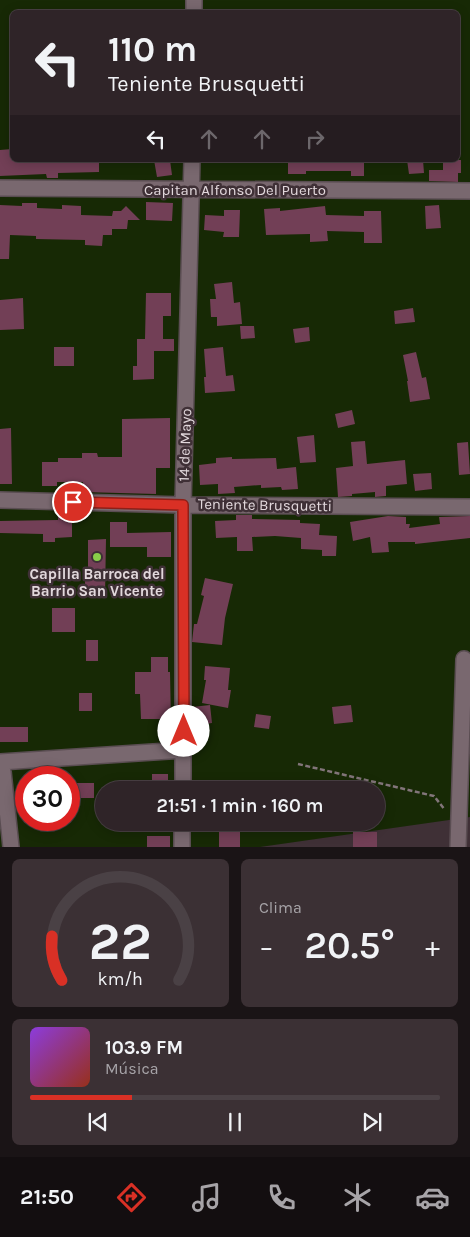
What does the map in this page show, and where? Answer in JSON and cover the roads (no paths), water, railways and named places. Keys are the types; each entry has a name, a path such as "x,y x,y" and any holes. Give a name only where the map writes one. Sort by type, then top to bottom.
{"street":[{"name":"14 de Mayo","path":"183,781 183,505 192,162"},
{"name":"Capitan Alfonso Del Puerto","path":"0,188 470,191"},
{"name":"Teniente Brusquetti","path":"0,500 183,505 470,507"},
{"path":"458,847 464,659"},
{"path":"11,847 1,762 184,750"},
{"path":"182,831 182,847"}],"place":[{"name":"Capilla Barroca del Barrio San Vicente","path":"97,557"}]}
